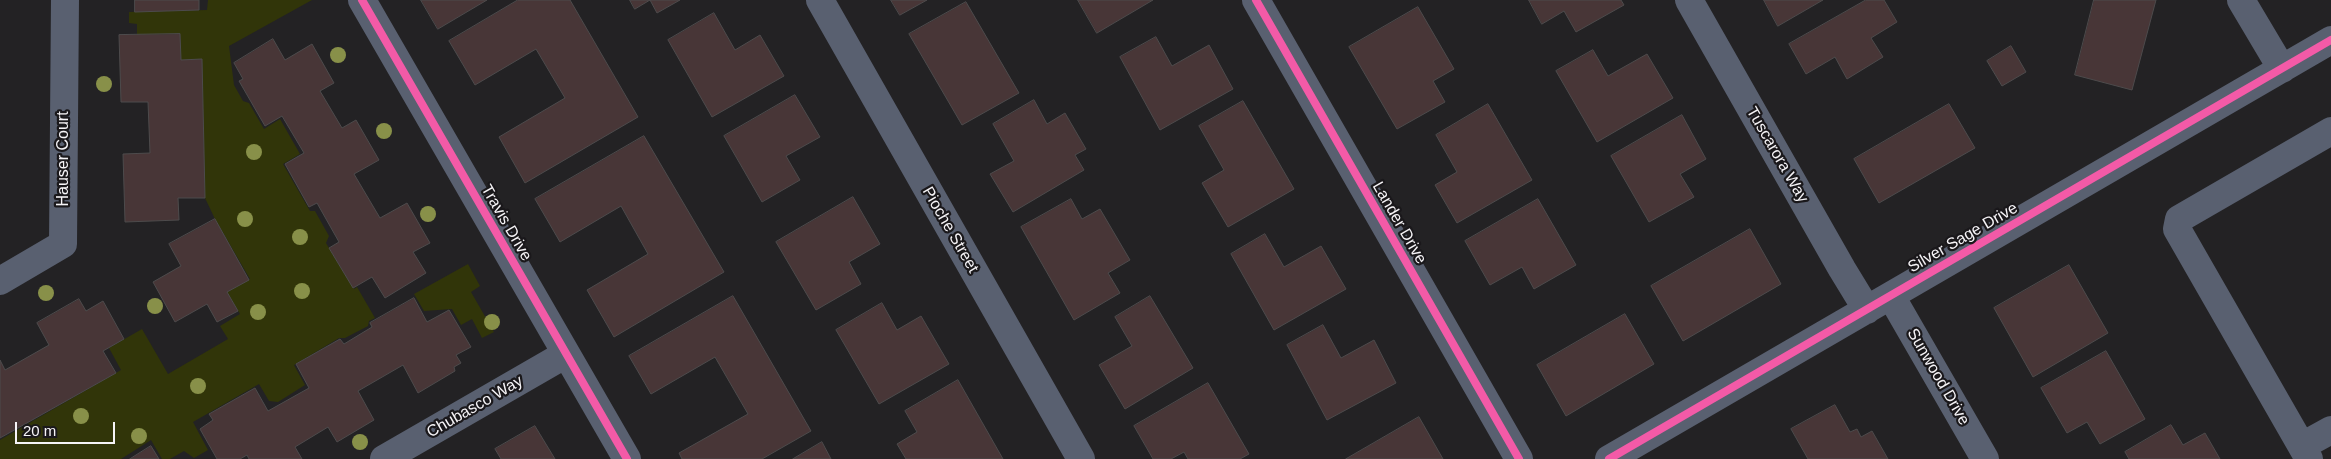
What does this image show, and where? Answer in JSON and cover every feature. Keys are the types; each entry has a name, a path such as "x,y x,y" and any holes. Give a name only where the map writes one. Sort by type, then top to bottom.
{"street":[{"name":"Hauser Court","path":"0,281 63,244 65,0"},
{"name":"Travis Drive","path":"362,0 627,459"},
{"name":"Pioche Street","path":"820,0 1081,459"},
{"name":"Lander Drive","path":"1256,0 1519,459"},
{"name":"Tuscarora Way","path":"1689,0 1867,310"},
{"path":"2241,0 2282,69"},
{"name":"Silver Sage Drive","path":"1608,459 2331,40"},
{"path":"2331,132 2179,219 2177,229 2306,452 2331,430"},
{"name":"Sunwood Drive","path":"1891,296 1985,459"},
{"name":"Chubasco Way","path":"384,459 566,354"}],"green space":[{"path":"208,0 312,0 229,46 234,85 243,101 249,103 264,129 280,119 300,154 283,164 310,211 315,211 329,236 326,243 354,289 357,287 375,318 369,321 368,326 345,338 339,338 294,365 305,385 278,402 269,401 259,384 193,422 208,450 194,458 184,451 170,459 162,459 151,440 121,459 0,459 0,440 121,370 109,348 142,329 168,374 228,339 220,326 240,314 227,292 250,279 205,198 202,60 181,60 180,34 137,35 137,24 129,23 129,12 207,10"},
{"path":"468,264 480,286 471,292 494,332 482,338 472,319 461,325 452,309 424,311 414,294"}],"building":[{"path":"135,0 199,0 199,10 135,12"},
{"path":"421,0 487,0 438,29"},
{"path":"518,0 570,0 638,117 525,183 499,137 565,98 536,49 475,85 449,41"},
{"path":"630,0 650,0 635,9"},
{"path":"650,0 680,0 657,13"},
{"path":"891,0 927,0 900,15"},
{"path":"1078,0 1153,0 1097,33"},
{"path":"1529,0 1621,0 1624,5 1576,32 1564,11 1542,24"},
{"path":"1764,0 1823,0 1778,26"},
{"path":"1866,0 1884,0 1897,22 1871,38 1883,57 1847,79 1835,57 1806,74 1789,44"},
{"path":"2094,0 2156,0 2132,90 2075,75"},
{"path":"966,2 1019,93 962,125 909,34"},
{"path":"1418,7 1454,69 1433,81 1445,102 1397,129 1349,47"},
{"path":"714,13 735,50 760,35 784,76 712,117 668,40"},
{"path":"180,34 181,60 202,59 205,198 178,198 179,220 125,222 123,154 150,153 148,102 121,102 119,35"},
{"path":"1156,37 1172,66 1209,45 1233,89 1160,130 1120,57"},
{"path":"273,39 285,60 312,44 334,83 320,91 342,128 356,120 379,160 354,174 380,218 407,203 430,243 413,252 426,273 385,298 372,277 353,288 329,248 339,242 317,203 309,207 285,164 304,153 282,116 265,126 239,81 243,79 234,63"},
{"path":"2011,46 2026,72 2002,86 1987,61"},
{"path":"1593,50 1608,76 1647,54 1673,98 1597,142 1556,71"},
{"path":"795,95 820,137 786,156 800,180 762,202 724,136"},
{"path":"1034,100 1047,124 1065,113 1086,149 1075,155 1084,170 1013,212 990,174 1014,161 993,124"},
{"path":"1243,101 1294,189 1228,227 1202,183 1224,170 1199,126"},
{"path":"1488,104 1532,180 1457,223 1435,185 1457,172 1436,135"},
{"path":"1949,104 1975,148 1879,203 1854,159"},
{"path":"1682,115 1706,159 1680,174 1694,197 1649,222 1611,156"},
{"path":"644,136 724,272 614,337 587,290 648,254 621,206 560,242 535,199"},
{"path":"853,197 880,244 849,262 861,284 816,310 776,242"},
{"path":"1071,199 1082,219 1100,209 1130,260 1108,273 1120,293 1074,320 1021,227"},
{"path":"1538,199 1576,265 1534,289 1522,267 1490,285 1465,241"},
{"path":"215,219 249,280 227,292 238,311 217,322 207,304 175,322 153,282 181,266 169,244"},
{"path":"1750,229 1781,284 1683,341 1651,286"},
{"path":"1265,234 1284,267 1321,246 1346,289 1274,330 1231,254"},
{"path":"2069,265 2108,333 2033,377 1994,308"},
{"path":"733,296 811,431 762,459 682,459 679,453 748,414 715,357 651,394 629,356"},
{"path":"1150,296 1193,368 1125,409 1099,365 1132,346 1115,317"},
{"path":"414,298 427,322 449,310 471,347 456,355 461,363 454,367 455,371 418,393 403,365 358,391 374,420 337,442 328,427 295,447 302,459 249,459 247,455 240,459 217,459 200,429 213,420 209,414 255,388 268,411 309,388 296,364 340,339 344,344 372,327 370,323"},
{"path":"79,299 86,311 103,301 124,339 103,351 116,373 0,438 0,360 5,370 49,345 37,323"},
{"path":"882,303 897,330 921,316 949,364 879,404 836,330"},
{"path":"1625,314 1654,364 1566,416 1537,365"},
{"path":"1323,325 1341,358 1374,340 1396,383 1327,420 1287,345"},
{"path":"2106,351 2145,419 2100,444 2087,422 2067,433 2041,388"},
{"path":"958,380 1003,459 906,459 897,444 917,432 905,411"},
{"path":"1208,383 1249,454 1240,459 1188,459 1184,452 1171,459 1153,459 1134,426"},
{"path":"1835,405 1850,432 1857,429 1861,437 1872,431 1888,459 1808,459 1791,429"},
{"path":"1419,417 1443,459 1346,459"},
{"path":"2171,425 2183,445 2205,433 2220,459 2129,459 2125,452"},
{"path":"535,426 555,459 501,459 495,449"},
{"path":"822,442 831,459 793,459"},
{"path":"151,446 159,459 130,459"}],"cycle path":[{"path":"362,0 627,459"},
{"path":"1256,0 1519,459"},
{"path":"1609,459 2331,40"}]}
